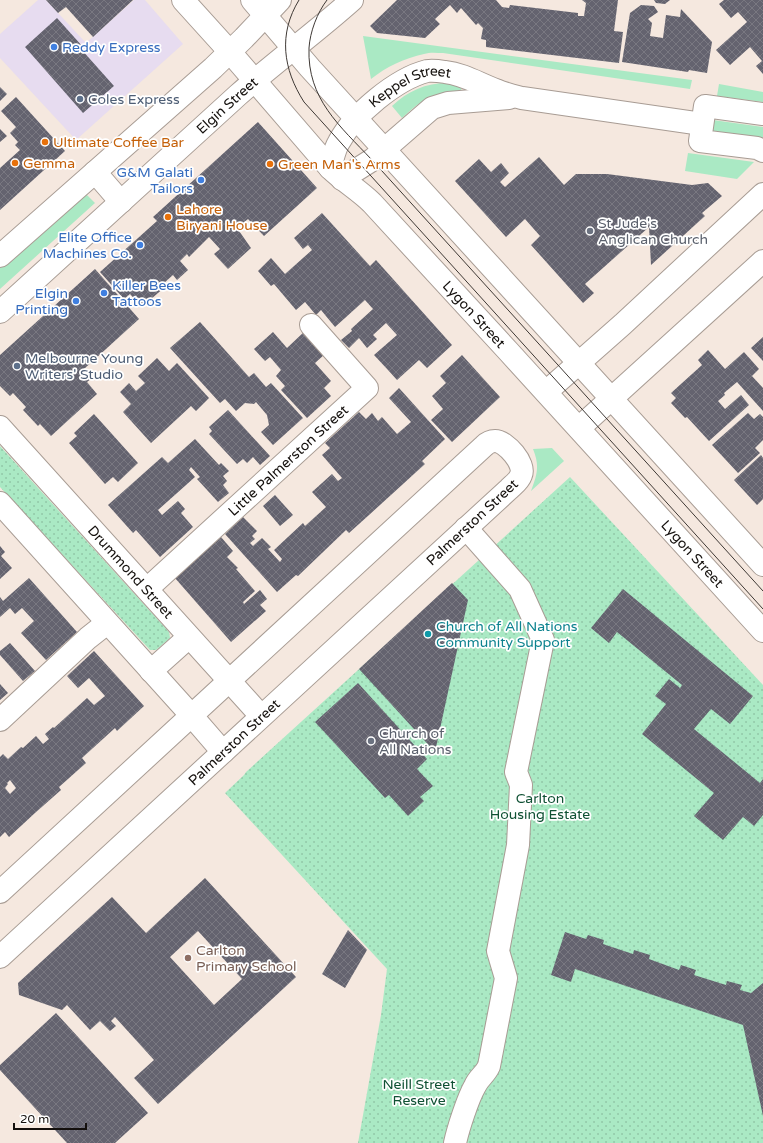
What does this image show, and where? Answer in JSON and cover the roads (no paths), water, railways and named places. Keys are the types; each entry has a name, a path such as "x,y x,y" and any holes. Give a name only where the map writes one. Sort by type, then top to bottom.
{"street":[{"name":"Lygon Street","path":"183,0 336,174 366,197 579,428 756,609 763,631"},
{"name":"Elgin Street","path":"0,312 254,81 352,0"},
{"path":"0,256 230,52 266,5 294,48 356,118 763,565"},
{"name":"Keppel Street","path":"522,98 496,90 462,75 433,71 420,74 397,85 356,118 339,142 336,174 372,160 428,111 437,106 452,103 522,98 702,124"},
{"path":"763,114 705,106 700,141 757,148 763,151"},
{"path":"95,172 121,202"},
{"path":"546,392 763,194"},
{"path":"579,428 763,261"},
{"name":"Little Palmerston Street","path":"146,589 368,388 311,324"},
{"name":"Drummond Street","path":"0,427 262,716"},
{"name":"Palmerston Street","path":"0,892 484,446 489,442 500,442 504,444 519,461 522,470 521,476 509,490 0,957"},
{"path":"0,503 223,752"},
{"path":"455,1143 472,1091 479,1079 486,1074 489,1066 506,978 498,951 518,845 521,785 516,772 543,640 520,589 466,528"},
{"path":"0,720 88,638 107,623"},
{"path":"150,671 189,636"}],"tram line":[{"path":"299,0 292,13 288,26 286,51 291,77 304,102 763,609"},
{"path":"327,0 320,11 311,36 309,48 310,66 320,97 337,123 763,591"}],"place":[{"name":"Reddy Express","path":"54,47"},
{"name":"Coles Express","path":"80,99"},
{"name":"Ultimate Coffee Bar","path":"45,142"},
{"name":"Gemma","path":"15,163"},
{"name":"Green Man's Arms","path":"270,164"},
{"name":"G&M Galati Tailors","path":"201,180"},
{"name":"Lahore Biryani House","path":"168,217"},
{"name":"St Jude's Anglican Church","path":"590,231"},
{"name":"Elite Office Machines Co.","path":"140,245"},
{"name":"Killer Bees Tattoos","path":"104,293"},
{"name":"Elgin Printing","path":"76,301"},
{"name":"Melbourne Young Writers' Studio","path":"17,366"},
{"name":"Church of All Nations Community Support","path":"428,634"},
{"name":"Church of All Nations","path":"371,741"},
{"name":"Carlton Primary School","path":"188,958"}],"park label":[{"name":"Carlton Housing Estate","path":"540,806"},
{"name":"Neill Street Reserve","path":"419,1092"}]}
